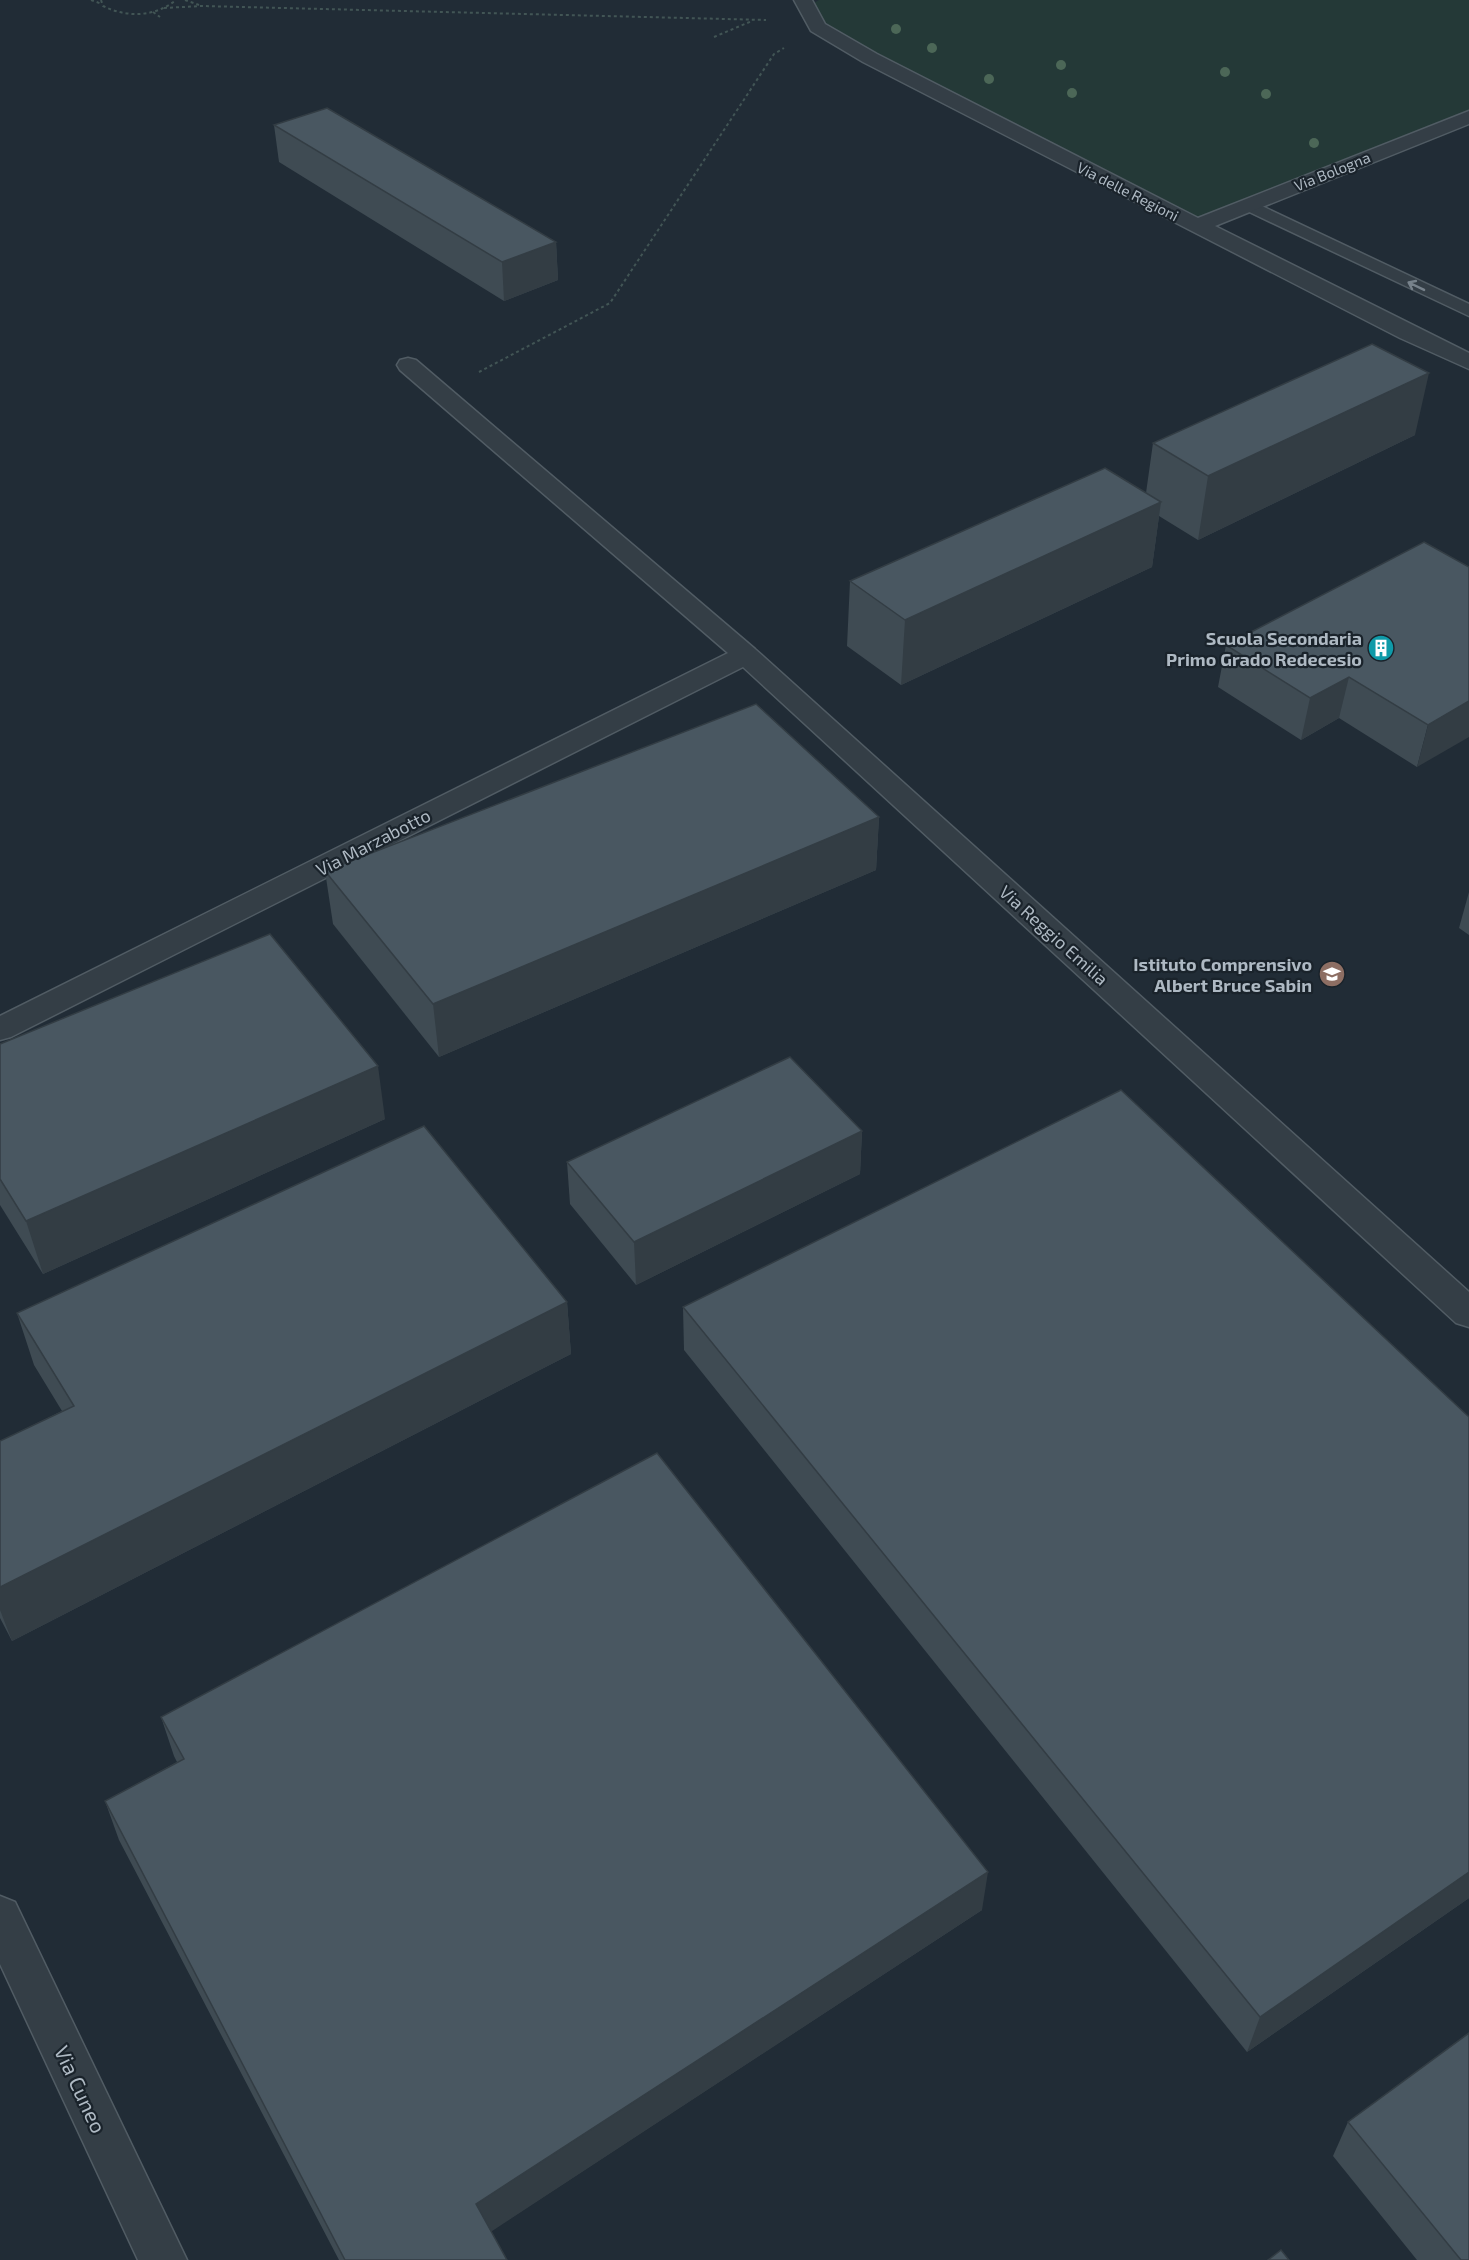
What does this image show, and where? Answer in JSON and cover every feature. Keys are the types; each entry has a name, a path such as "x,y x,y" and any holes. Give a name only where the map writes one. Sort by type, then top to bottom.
{"street":[{"name":"Via delle Regioni","path":"804,4 818,27 859,52 1196,226 1469,362"},
{"name":"Via Bologna","path":"1196,226 1469,117"},
{"name":"Via Reggio Emilia","path":"408,365 746,655 1469,1313"},
{"name":"Via Marzabotto","path":"0,1029 746,655"},
{"name":"Via Cuneo","path":"0,1917 163,2260"}],"lane":[{"path":"1249,205 1469,311"}],"path":[{"path":"91,0 102,2 114,11 126,13 202,6 768,20"},
{"path":"164,8 176,0"},
{"path":"184,0 202,6"},
{"path":"153,11 160,17"},
{"path":"714,37 755,19"},
{"path":"438,390 466,379 610,303 774,54 788,45"}],"green space":[{"path":"819,0 1469,0 1469,117 1196,226 835,41 805,8"}],"building":[{"path":"327,108 556,242 502,262 274,125"},
{"path":"1372,344 1429,373 1208,476 1153,443"},
{"path":"1105,468 1161,502 905,620 850,581"},
{"name":"Scuola Secondaria Primo Grado Redecesio","path":"1424,542 1469,567 1469,701 1428,725 1349,677 1310,698 1226,645"},
{"path":"756,704 879,817 433,1004 325,871"},
{"path":"270,934 378,1066 26,1221 0,1179 0,1044"},
{"path":"790,1057 862,1131 634,1242 567,1162"},
{"path":"1121,1090 1469,1417 1469,1872 1260,2017 683,1307"},
{"path":"424,1126 567,1302 0,1587 0,1441 74,1406 17,1313"},
{"path":"657,1453 988,1872 476,2204 507,2260 345,2260 105,1801 184,1759 161,1717"},
{"path":"1469,2033 1469,2260 1461,2260 1348,2122"},
{"path":"1281,2250 1289,2260 1268,2260"}],"place":[{"name":"Scuola Secondaria Primo Grado Redecesio","path":"1381,648"},
{"name":"Istituto Comprensivo Albert Bruce Sabin","path":"1332,974"}]}
